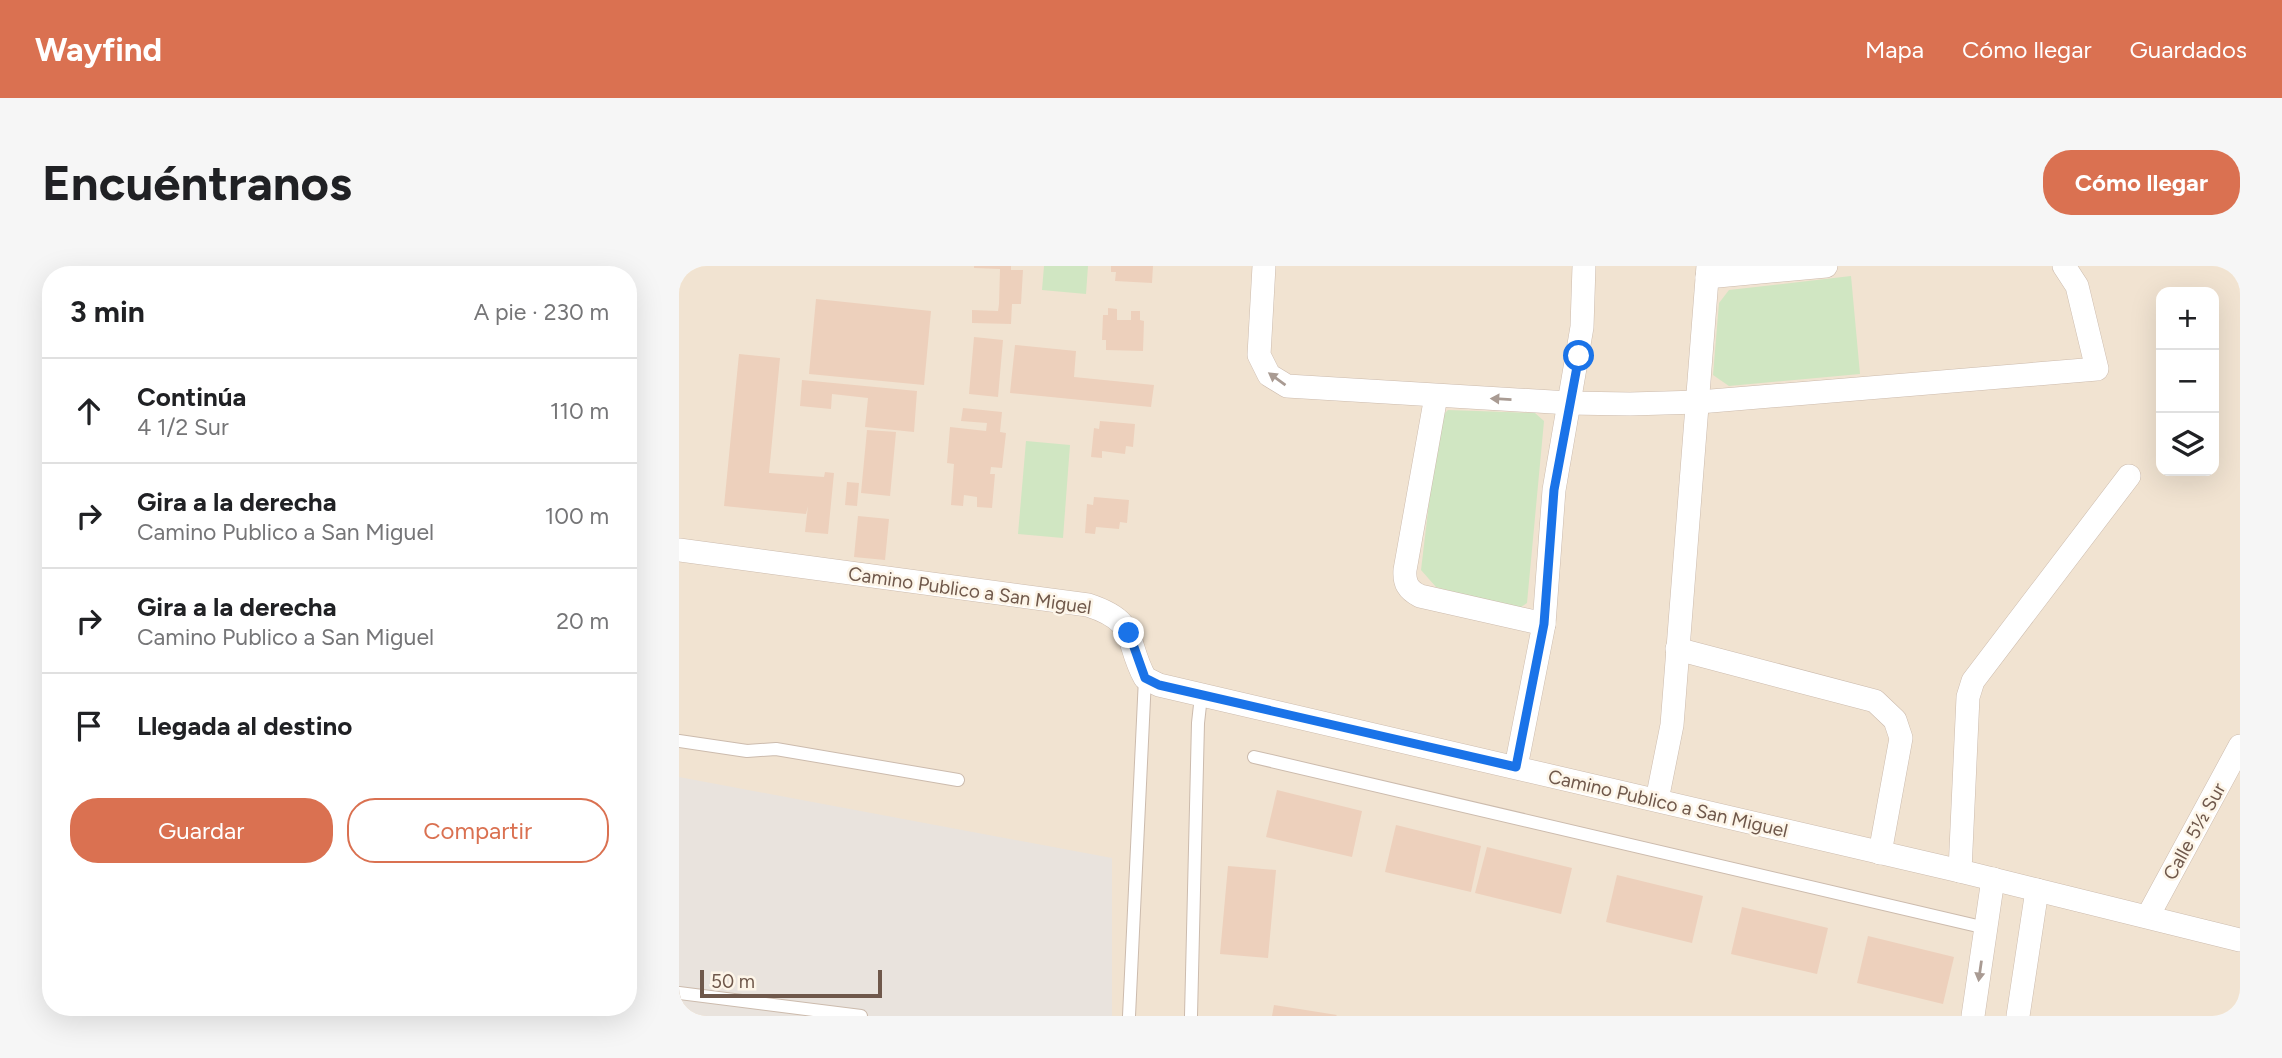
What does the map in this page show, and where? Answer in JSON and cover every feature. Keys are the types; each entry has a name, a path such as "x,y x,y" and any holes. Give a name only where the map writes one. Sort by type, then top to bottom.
{"street":[{"path":"1264,266 1259,355 1269,375 1277,382 1298,387 1569,403 1699,402 2097,369 2077,286 2064,266"},
{"path":"1516,767 1544,624 1554,490 1582,327 1584,266"},
{"path":"1657,800 1672,724 1708,271 1826,266"},
{"path":"1436,396 1405,570 1406,582 1409,588 1420,596 1544,624"},
{"path":"1960,872 1968,697 1973,681 2129,476"},
{"name":"Camino Publico a San Miguel","path":"679,550 1088,605 1112,615 1122,623 1129,633 1145,678 1159,685 1993,879 2240,940"},
{"path":"1677,649 1875,701 1895,720 1901,738 1880,853"},
{"name":"Calle 5½ Sur","path":"2148,916 2233,774 2240,746"},
{"path":"1973,1016 1993,879"},
{"path":"2018,1016 2038,890"}],"lane":[{"path":"1129,1016 1145,678"},
{"path":"1191,1016 1198,723 1201,696"},
{"path":"679,741 747,751 776,750 958,780"},
{"path":"1254,757 1986,928"},
{"path":"679,993 862,1016"}],"shaded area":[{"path":"679,266 2240,266 2240,1016 679,1016"},
{"path":"679,777 1112,858 1112,1016 679,1014"}],"green space":[{"path":"1044,266 1088,266 1086,294 1042,290"},
{"path":"1851,276 1860,374 1729,386 1713,375 1719,303 1729,290"},
{"path":"1448,410 1535,413 1544,421 1527,603 1518,609 1436,587 1421,570 1439,419"},
{"path":"1026,441 1070,445 1063,538 1018,534"}],"building":[{"path":"974,266 1011,266 1011,270 1023,270 1021,304 1012,304 1011,324 972,323 972,310 998,311 999,304 1000,269"},
{"path":"1111,266 1153,266 1152,283 1115,281 1116,272 1111,272"},
{"path":"816,299 931,311 924,385 809,374"},
{"path":"1108,308 1117,309 1117,320 1131,320 1131,311 1140,311 1140,320 1144,321 1143,351 1106,350 1106,340 1102,340 1103,315 1108,315"},
{"path":"974,337 1003,340 998,397 969,394"},
{"path":"1015,345 1076,351 1074,377 1154,385 1151,407 1010,393"},
{"path":"739,354 780,358 769,473 824,477 825,472 834,473 828,534 805,532 808,506 806,514 724,506"},
{"path":"802,380 917,391 914,432 865,427 868,398 832,394 831,409 800,406"},
{"path":"963,408 1002,412 1000,432 1006,433 1002,468 991,467 990,474 995,474 992,508 977,507 977,497 964,495 963,506 951,505 954,464 947,463 950,427 986,431 987,423 961,421"},
{"path":"1100,421 1135,424 1133,447 1126,446 1125,454 1102,451 1102,458 1091,457 1094,428 1099,429"},
{"path":"867,430 896,432 890,496 861,493"},
{"path":"847,482 859,483 857,506 845,505"},
{"path":"1094,497 1129,500 1127,523 1120,522 1119,529 1096,527 1095,534 1085,533 1087,504 1093,505"},
{"path":"858,516 889,519 885,560 854,557"},
{"path":"1277,790 1362,811 1352,857 1266,837"},
{"path":"1396,825 1481,846 1471,892 1385,872"},
{"path":"1487,847 1572,868 1561,914 1475,893"},
{"path":"1228,866 1276,870 1268,958 1220,954"},
{"path":"1617,875 1703,896 1692,943 1606,922"},
{"path":"1742,907 1828,928 1817,974 1731,954"},
{"path":"1868,936 1954,957 1943,1004 1857,983"},
{"path":"1274,1005 1337,1015 1272,1016"}],"route":[{"path":"1129,633 1145,678 1159,685 1516,767 1544,624 1554,490 1579,356"}]}
